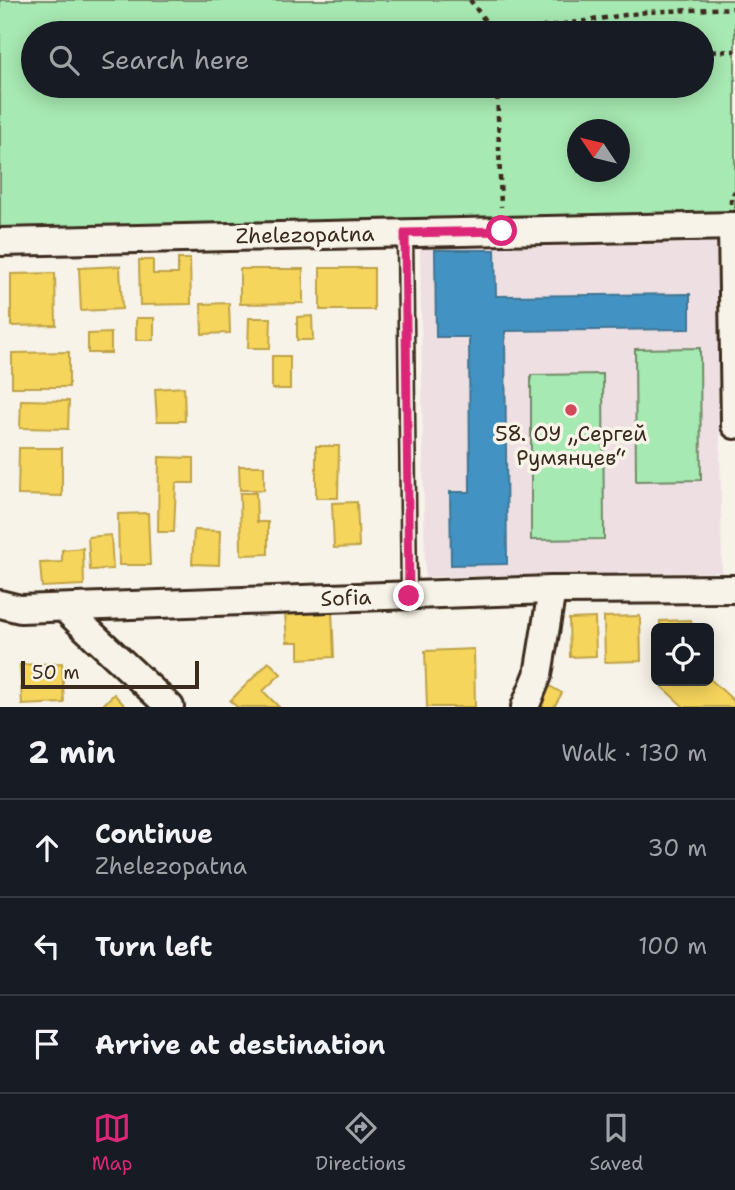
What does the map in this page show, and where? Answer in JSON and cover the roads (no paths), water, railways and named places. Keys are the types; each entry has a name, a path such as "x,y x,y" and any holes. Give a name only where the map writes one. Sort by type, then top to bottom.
{"street":[{"name":"Zhelezopatna","path":"0,242 733,226"},
{"path":"733,226 735,425"},
{"name":"Sofia","path":"0,604 20,610 552,590 735,589"},
{"path":"525,707 538,675 552,590"},
{"path":"64,608 170,707"}],"lane":[{"path":"405,233 409,596"}],"place":[{"name":"58. ОУ „Сергей Румянцев“","path":"571,410"}]}
